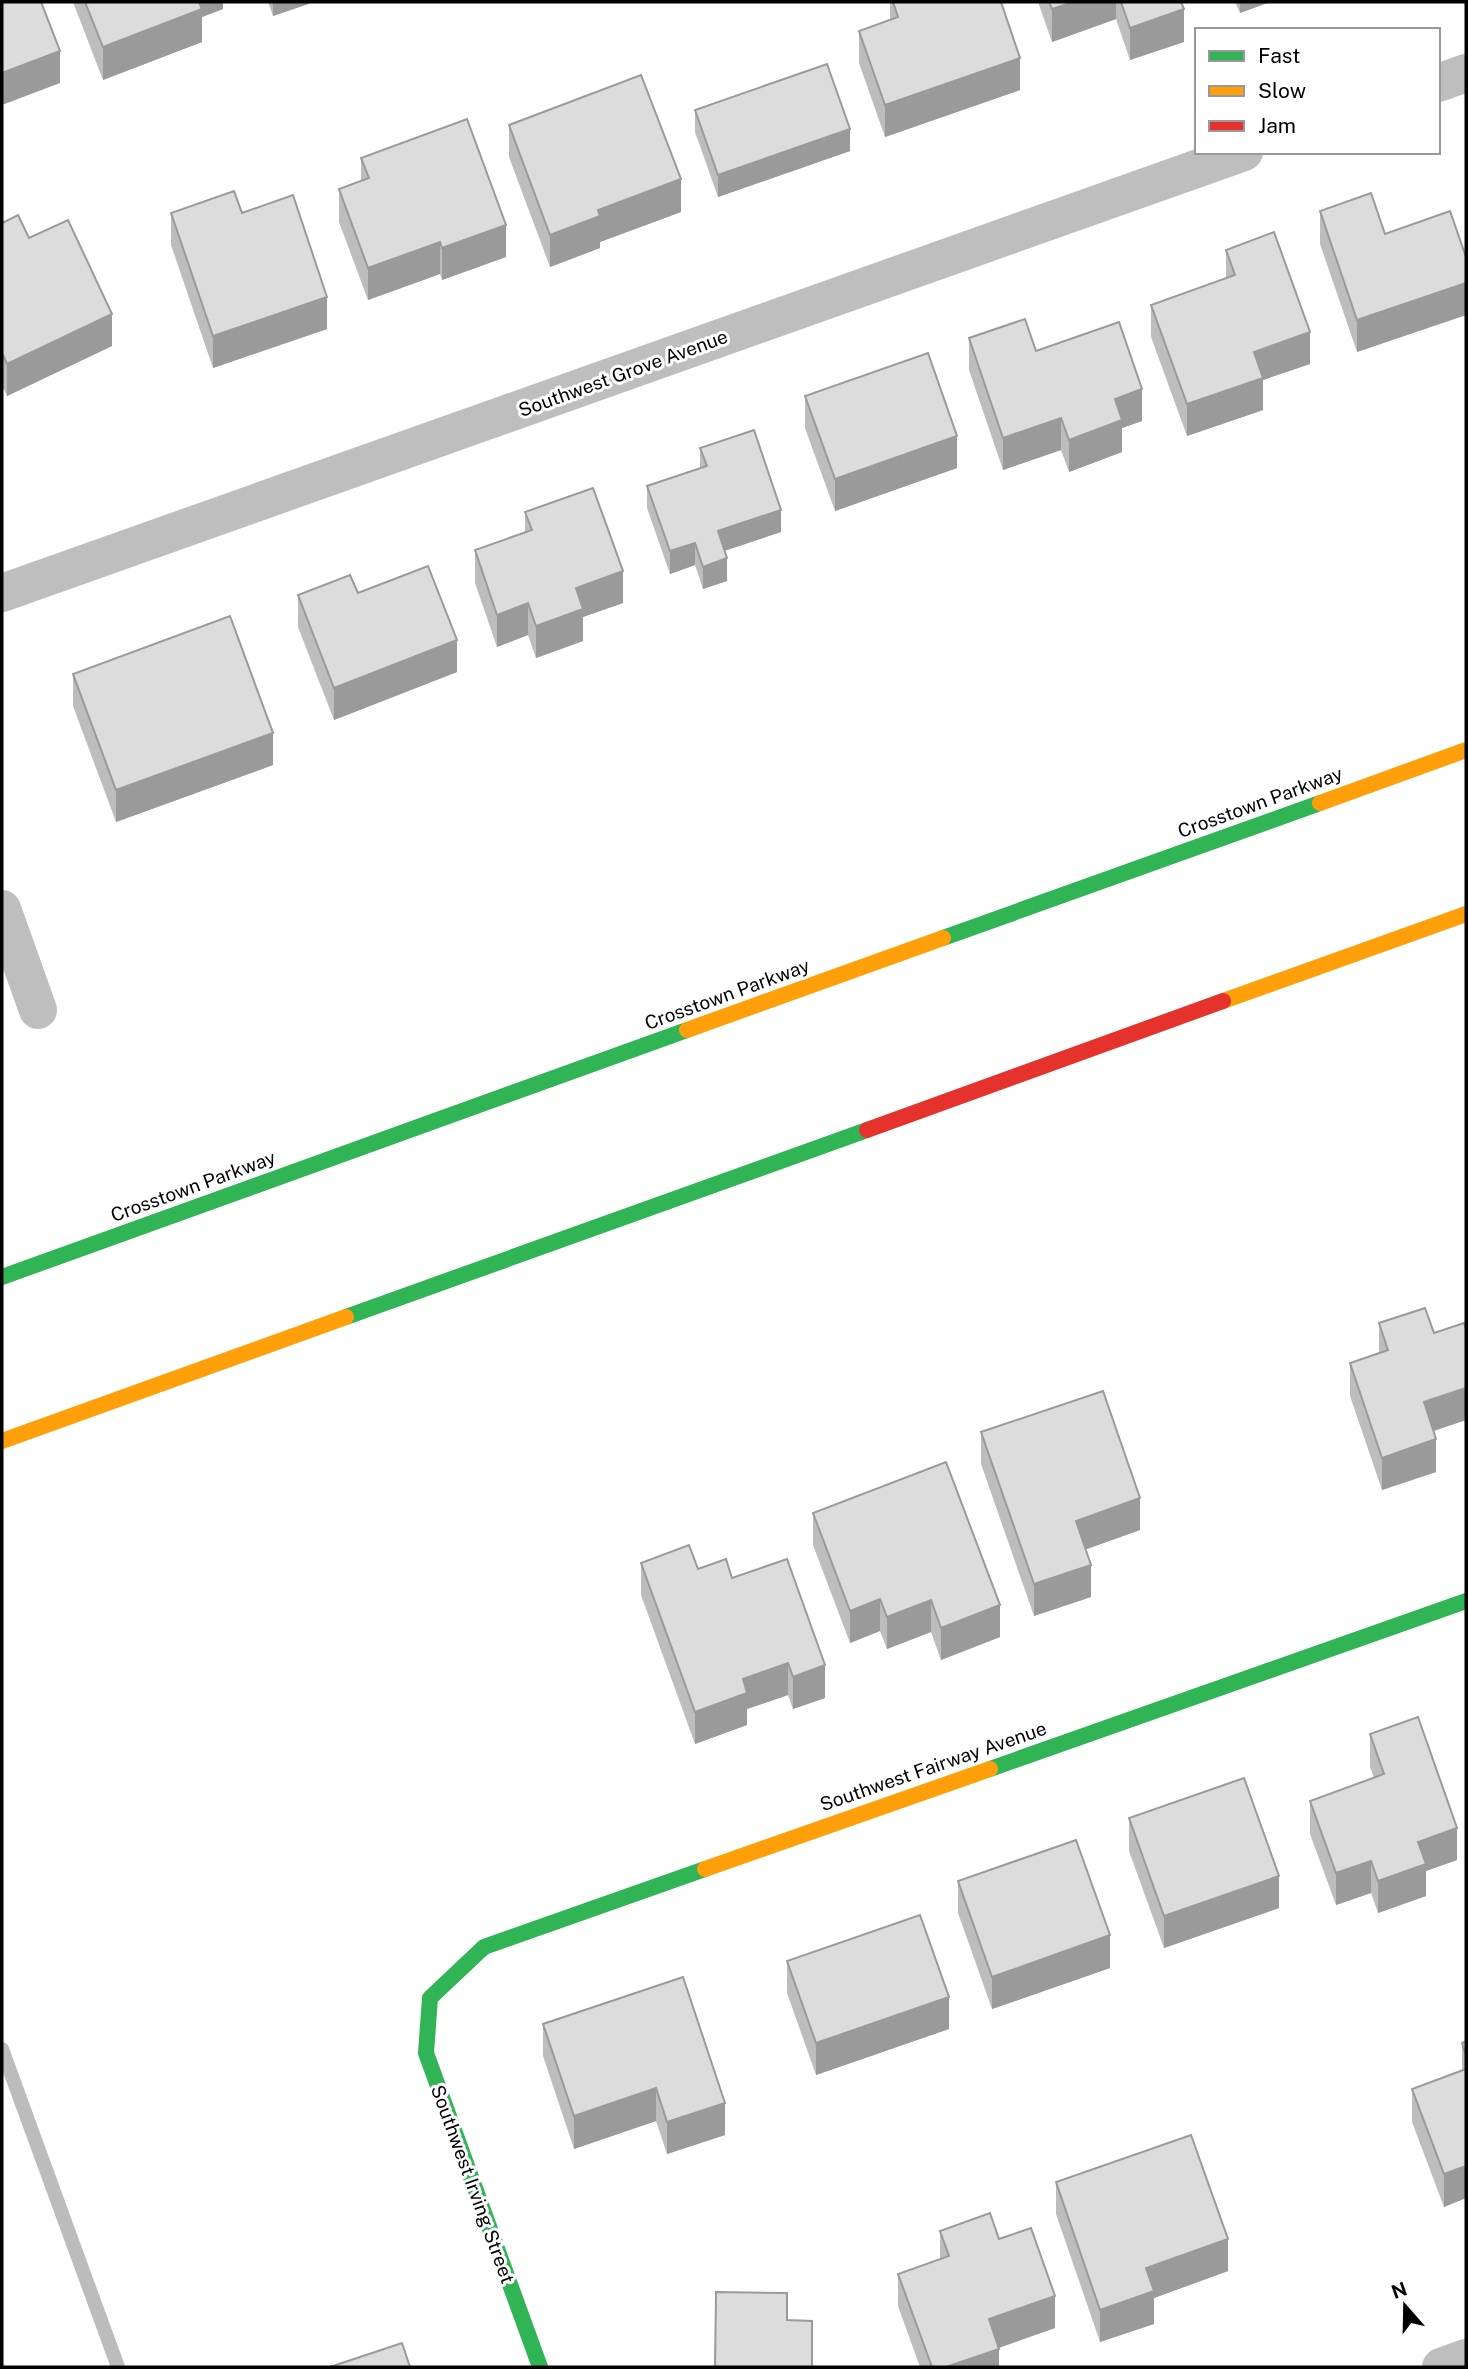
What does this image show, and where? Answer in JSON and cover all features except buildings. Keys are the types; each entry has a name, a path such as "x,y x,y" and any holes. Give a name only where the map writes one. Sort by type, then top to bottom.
{"main road":[{"name":"Crosstown Parkway","path":"2,1277 1466,750"},
{"path":"2,1441 1466,914"},
{"name":"Southwest Fairway Avenue","path":"430,1997 484,1947 1466,1601"},
{"name":"Southwest Irving Street","path":"430,1997 426,2053 540,2367"}],"street":[{"path":"1440,82 1466,73"},
{"name":"Southwest Grove Avenue","path":"2,593 1238,154"},
{"path":"2,909 38,1010"},
{"path":"1441,2367 1466,2358"}],"waterway":[{"path":"2,2049 118,2367"}],"traffic: fast":[{"path":"943,938 1320,803"},
{"path":"2,1277 687,1030"},
{"path":"346,1317 867,1130"},
{"path":"990,1769 1466,1601"},
{"path":"540,2367 426,2053 430,1998 484,1947 705,1869"}],"traffic: slow":[{"path":"1320,803 1466,750"},
{"path":"1223,1001 1466,914"},
{"path":"687,1030 943,938"},
{"path":"2,1441 346,1317"},
{"path":"705,1869 990,1769"}],"traffic: jam":[{"path":"867,1130 1223,1001"}]}
